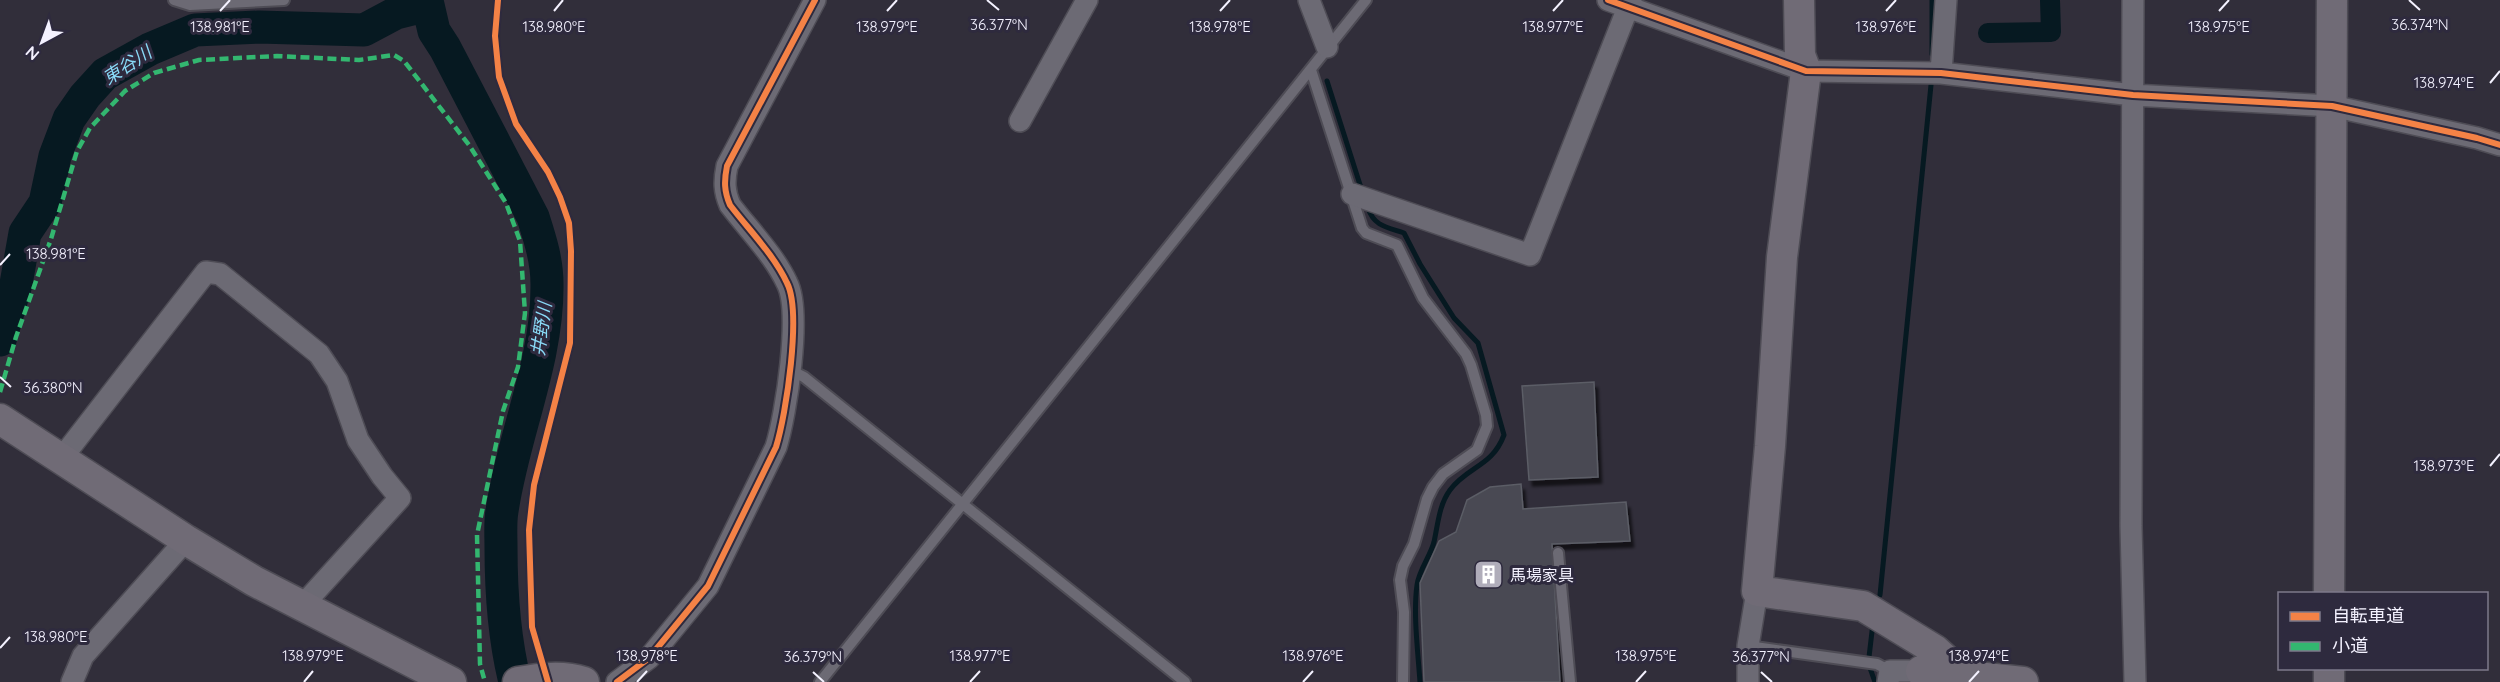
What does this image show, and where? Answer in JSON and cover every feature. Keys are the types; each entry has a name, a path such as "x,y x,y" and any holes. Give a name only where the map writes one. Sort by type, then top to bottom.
{"street":[{"path":"617,682 649,658 708,586 776,447 782,427 790,370 793,305 791,292 781,272 730,205 725,193 724,179 727,165 815,0"},
{"path":"1020,121 1087,0"},
{"path":"1309,0 1327,47"},
{"path":"1748,682 1748,646 1757,591 1770,446 1782,257 1806,71 1800,55 1799,0"},
{"path":"1941,73 1946,0"},
{"path":"2133,0 2131,526 2135,682"},
{"path":"2329,592 2332,0"},
{"path":"1352,194 1530,255 1622,2 1806,71 1941,73 2133,95 2332,106 2500,145"},
{"path":"61,459 207,272 220,274 319,354 337,381 358,440 400,498 302,606"},
{"path":"0,419 186,540 302,606 443,681"},
{"path":"72,682 83,656 186,540"},
{"path":"1757,591 1863,606 1935,650 1946,660 1955,674"},
{"path":"1889,676 1921,671 2023,682"},
{"path":"529,680 561,678 584,682"}],"lane":[{"path":"174,0 190,5 284,0"},
{"path":"820,682 1366,0"},
{"path":"1311,70 1362,228 1366,233 1397,245 1423,298 1466,354 1486,415 1487,426 1477,450 1443,474 1433,487 1414,544 1403,566 1400,580 1404,612 1403,682"},
{"path":"790,370 804,378 1185,682"},
{"path":"1558,553 1570,682"},
{"path":"1748,646 1877,664 1889,676"}],"building":[{"path":"1594,382 1598,477 1529,480 1522,386"},
{"name":"馬場家具","path":"1521,484 1523,509 1626,502 1630,541 1552,544 1560,682 1424,682 1420,583 1439,541 1456,532 1467,500 1490,487"}],"waterway":[{"path":"1932,0 1932,54"},
{"path":"1988,33 2051,32 2050,0"},
{"name":"井野川","path":"428,5 434,31 533,217 546,266 546,313 542,341 507,483 501,520 504,615 515,682"},
{"name":"東谷川","path":"0,340 16,284 25,233 45,203 55,156 69,119 85,96 105,74 150,49 195,30 259,27 364,30 396,13 428,5"},
{"path":"1327,81 1362,191"},
{"path":"1880,595 1931,85"},
{"path":"1368,208 1377,222 1404,233 1420,264 1454,318 1478,343 1504,435 1493,454 1450,490 1441,508 1434,542 1417,585 1416,621 1420,682"},
{"path":"1869,657 1873,623"},
{"path":"1870,668 1875,682"}],"marked path":[{"path":"0,392 16,337 51,239 77,151 90,128 125,91 154,73 199,60 277,56 359,60 394,55 404,61 469,145 506,203 520,241 525,313 518,367 503,411 477,535 480,664 485,682"}],"cycle path":[{"path":"498,0 495,36 499,77 516,124 548,172 569,223 570,343 534,485 529,530 532,627 548,682"},
{"path":"617,682 649,658 708,586 776,447 791,364 793,339 791,297 782,273 730,205 725,176 727,166 815,0"},
{"path":"1608,0 1806,71 1941,73 2133,95 2332,106 2500,145"}],"place":[{"name":"馬場家具","path":"1489,575"}]}
